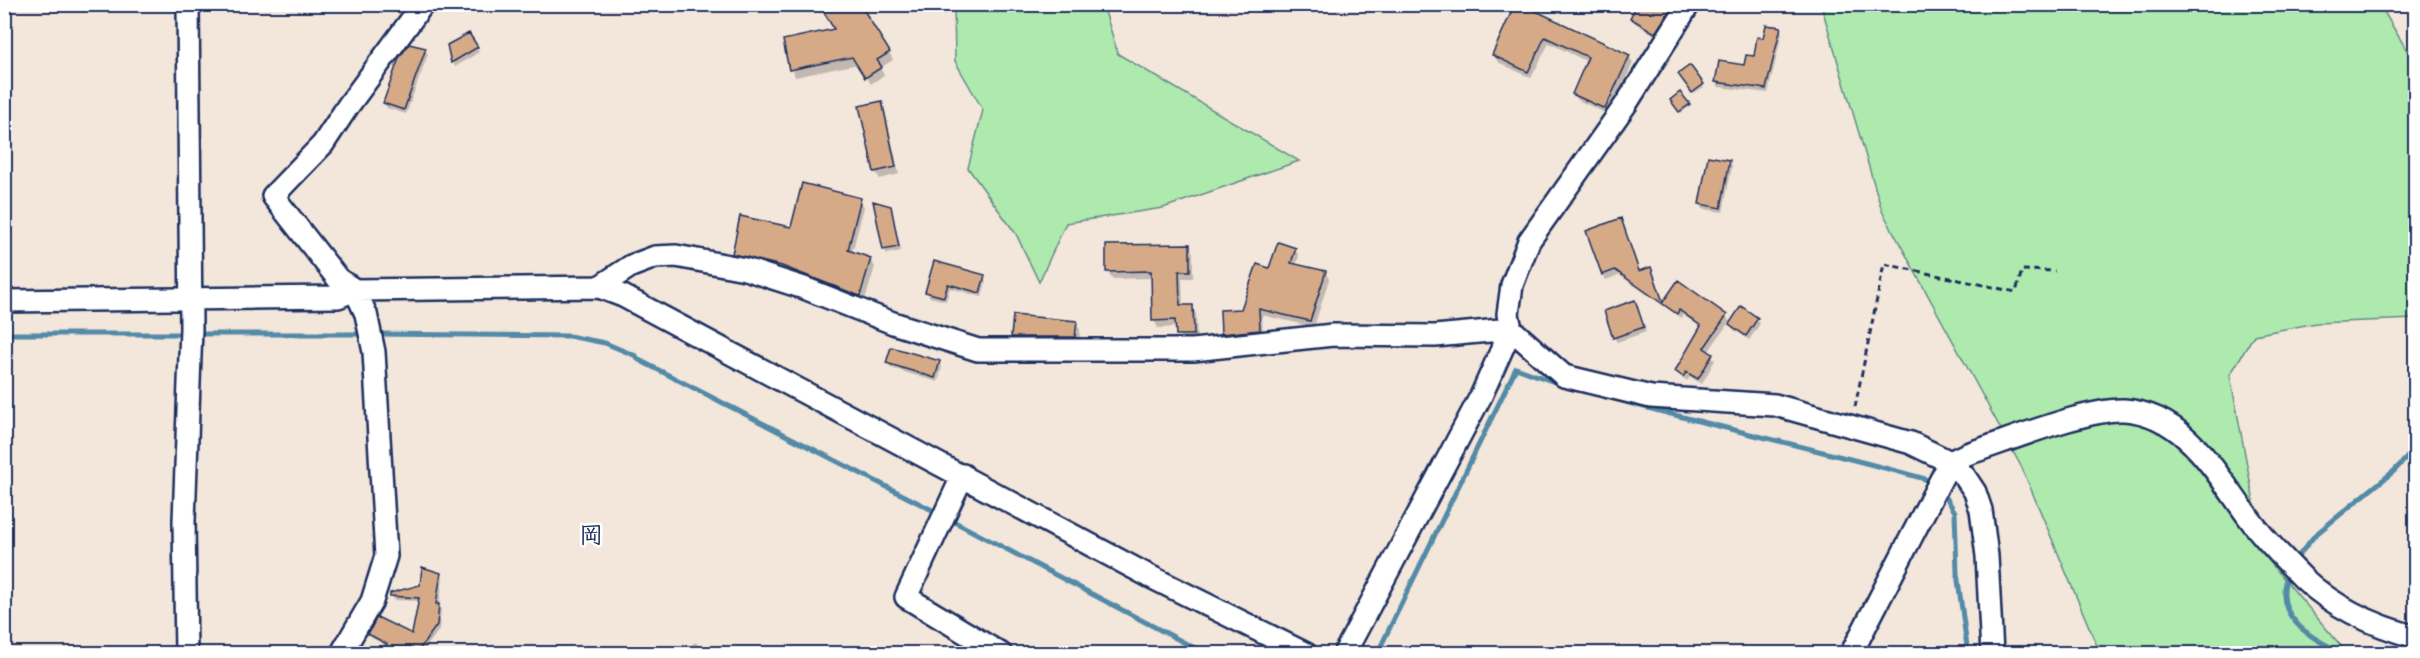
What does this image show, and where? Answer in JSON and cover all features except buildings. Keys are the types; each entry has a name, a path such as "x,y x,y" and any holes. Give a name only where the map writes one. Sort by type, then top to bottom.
{"street":[{"path":"186,654 183,521 191,301 188,4"},
{"path":"340,654 372,601 386,556 374,352 366,314 355,290 338,279 273,196 323,144 423,4"},
{"path":"1344,654 1481,396 1510,329 1508,314 1512,285 1529,241 1626,104 1689,4"},
{"path":"599,287 632,266 655,257 676,256 745,269 804,288 893,323 978,350 1193,350 1333,335 1435,336 1510,329 1564,376 1651,397 1775,405 1911,443 1950,462 1965,477 1975,492 1982,510 1988,556 1992,654"},
{"path":"4,301 191,301 338,297 355,290 599,287 623,296 1149,576 1306,654"},
{"path":"1851,654 1950,462 1978,450 2103,412 2122,410 2142,412 2171,424 2195,446 2253,524 2306,580 2326,597 2367,621 2415,637"},
{"path":"963,475 906,597 1002,654"}],"path":[{"path":"1851,426 1884,264 2016,292 2022,270 2055,271"}],"green space":[{"path":"954,5 1103,5 1118,54 1299,161 1163,208 1066,223 1039,282 1016,234 968,168 983,110 955,61"},
{"path":"1821,5 2380,5 2415,64 2415,319 2316,323 2254,335 2230,375 2264,555 2347,653 2100,653 2022,468 1882,211"}],"waterway":[{"path":"4,334 186,334"},
{"path":"195,334 366,334"},
{"path":"375,334 569,336 605,343 636,356 639,360 940,514"},
{"path":"1377,654 1516,368 1560,384"},
{"path":"1604,396 1885,468 1925,479 1933,484"},
{"path":"2293,563 2315,535 2394,471 2416,448"},
{"path":"1941,489 1955,512 1957,573 1968,654"},
{"path":"949,519 1206,654"},
{"path":"2289,571 2284,587 2289,613 2307,633 2345,654"}],"district":[{"name":"岡","path":"591,535"}]}
